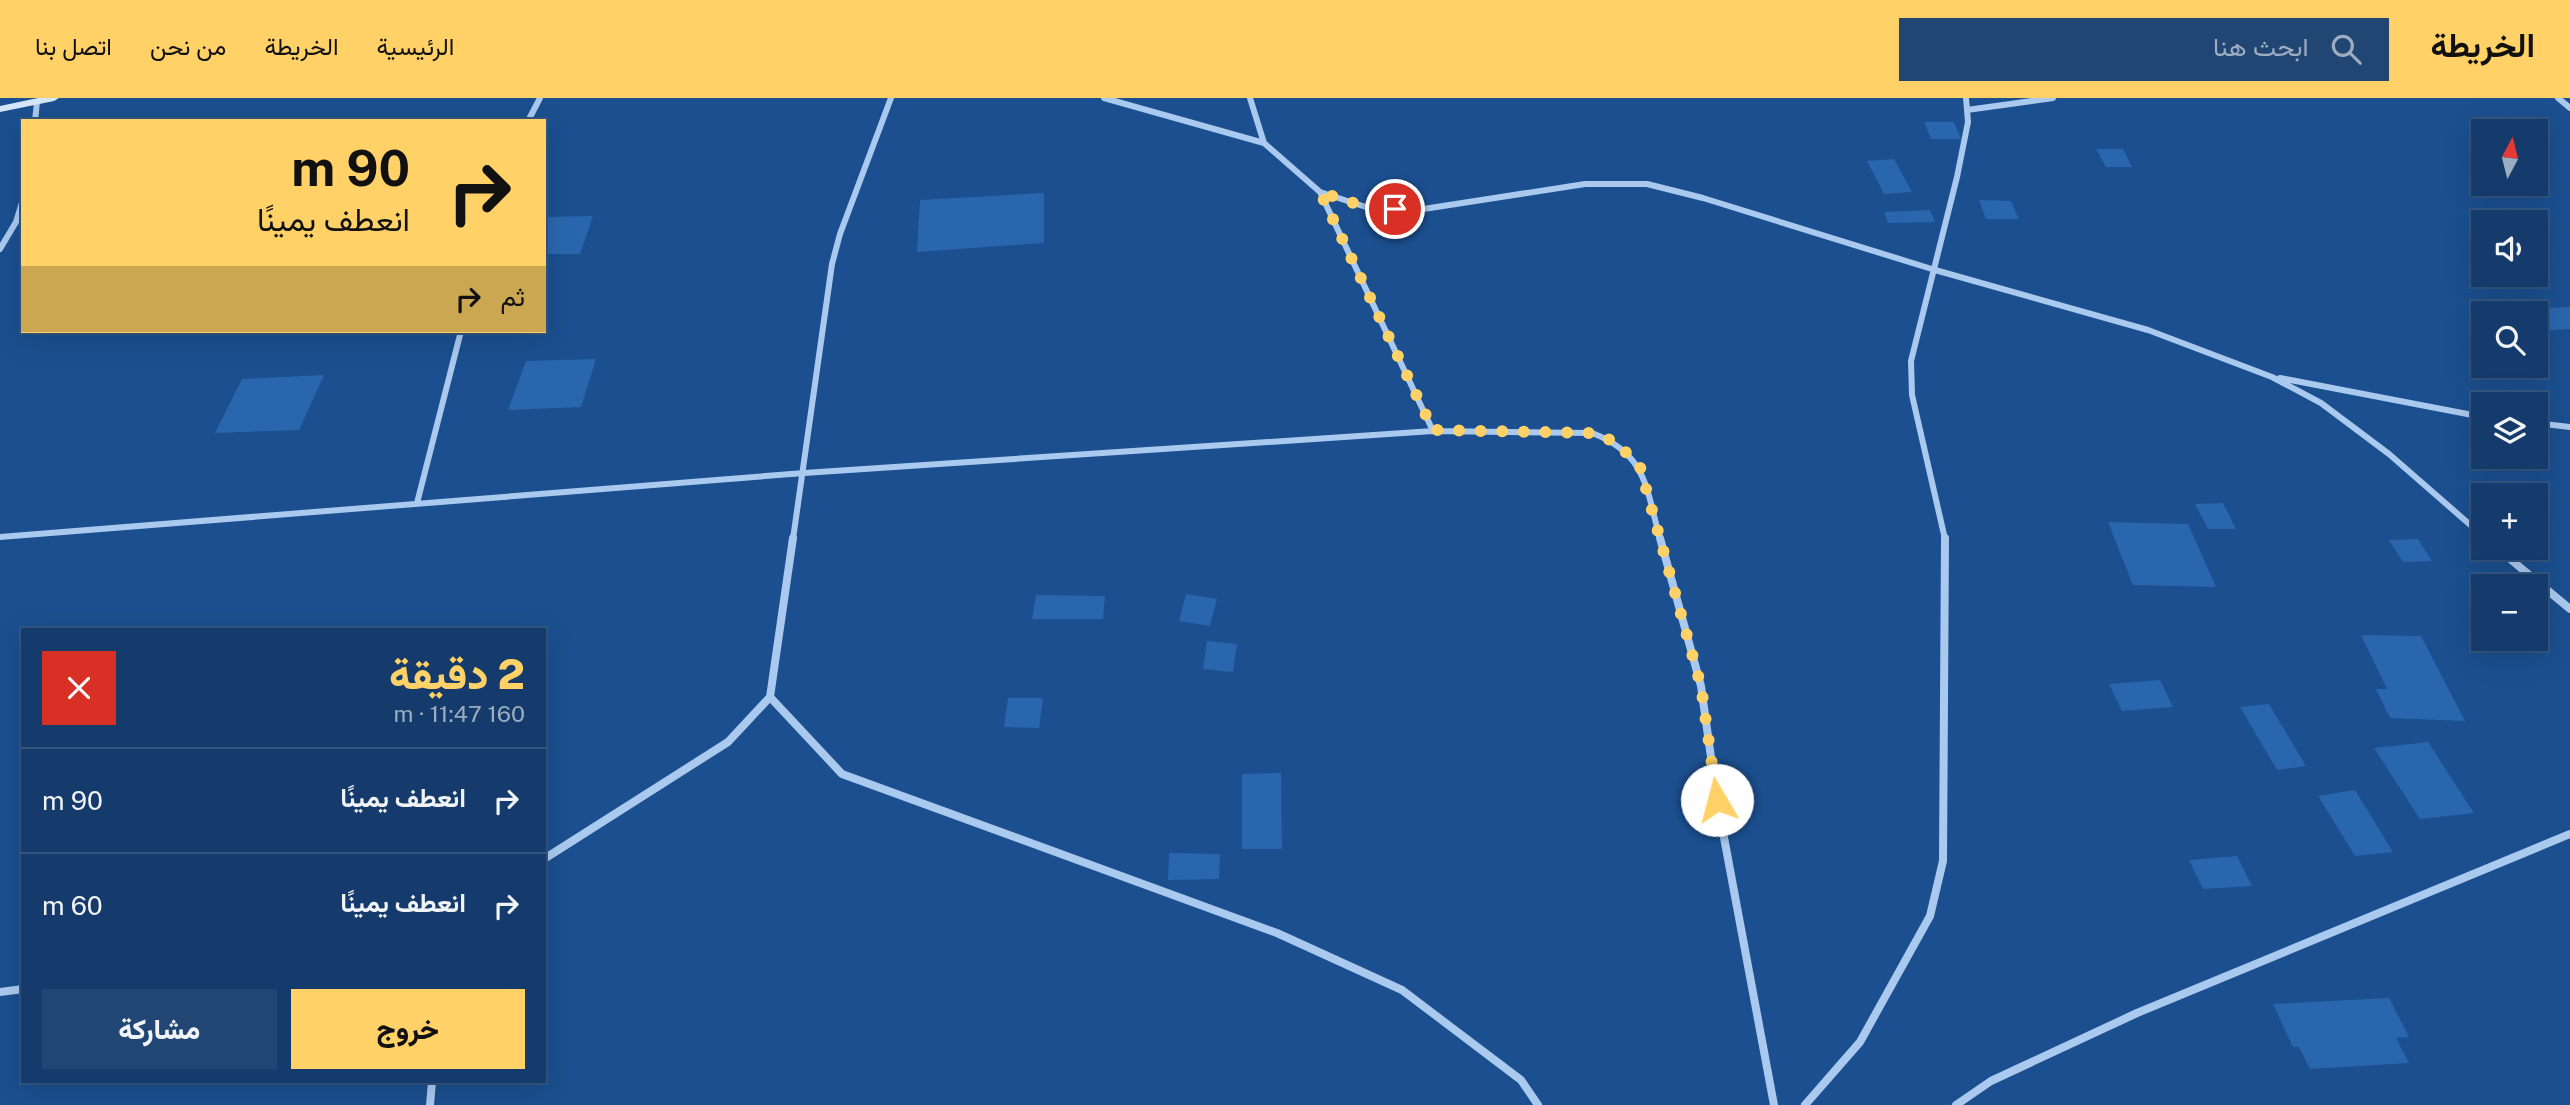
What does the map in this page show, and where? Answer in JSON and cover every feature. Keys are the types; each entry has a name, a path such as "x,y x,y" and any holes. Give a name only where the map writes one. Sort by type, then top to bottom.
{"street":[{"path":"0,109 54,98"},
{"path":"529,119 540,98"},
{"path":"546,858 728,742 771,697 832,264 840,234 891,98"},
{"path":"1104,98 1264,143 1320,192 1372,209 1417,210 1584,184 1647,184 1703,198 1934,270 2148,330 2272,377 2321,403 2389,454 2471,526"},
{"path":"1250,98 1264,143"},
{"path":"1805,1105 1860,1042 1930,916 1943,861 1945,538 1910,376 1911,361 1957,177 1968,122 1966,98"},
{"path":"1967,110 2053,98"},
{"path":"2558,98 2570,108"},
{"path":"34,119 37,102"},
{"path":"1320,192 1433,430"},
{"path":"0,249 16,222 21,206"},
{"path":"417,503 460,333"},
{"path":"2272,377 2471,415"},
{"path":"2548,424 2570,427"},
{"path":"0,537 804,472 1433,430 1592,433 1616,442 1640,467 1701,686 1717,800 1774,1105"},
{"path":"2511,560 2570,609"},
{"path":"771,697 842,775 1278,933 1402,990 1521,1080 1538,1105"},
{"path":"1956,1105 1991,1081 2137,1013 2570,834"},
{"path":"0,992 21,989"},
{"path":"430,1105 432,1083"}],"building":[{"path":"1924,122 1954,122 1961,139 1931,139"},
{"path":"2096,149 2123,149 2132,167 2106,167"},
{"path":"1894,159 1912,192 1884,194 1867,161"},
{"path":"1044,193 1044,243 917,252 920,200"},
{"path":"1979,200 2011,201 2019,219 1986,219"},
{"path":"1930,210 1935,222 1888,223 1884,212"},
{"path":"593,216 580,254 546,254 546,217"},
{"path":"2570,307 2570,329 2548,331 2548,308"},
{"path":"596,359 581,407 508,410 526,361"},
{"path":"324,375 299,430 215,433 242,379"},
{"path":"2223,503 2236,529 2208,529 2195,504"},
{"path":"2108,522 2188,524 2216,587 2133,585"},
{"path":"2418,539 2432,561 2403,562 2389,540"},
{"path":"1186,594 1217,599 1210,626 1179,621"},
{"path":"1036,595 1105,596 1103,619 1032,619"},
{"path":"2361,635 2421,636 2465,721 2390,718 2376,689 2387,689"},
{"path":"1207,641 1237,644 1233,672 1203,669"},
{"path":"2160,680 2173,707 2122,711 2109,684"},
{"path":"1008,698 1043,698 1039,728 1004,727"},
{"path":"2269,704 2306,766 2277,770 2240,707"},
{"path":"2428,742 2474,813 2420,819 2374,748"},
{"path":"1281,773 1282,849 1242,849 1242,774"},
{"path":"2355,790 2393,852 2355,856 2318,796"},
{"path":"1169,853 1220,854 1219,879 1168,880"},
{"path":"2237,856 2252,886 2203,889 2189,860"},
{"path":"2389,998 2409,1037 2396,1038 2409,1063 2310,1069 2299,1047 2293,1047 2273,1004"}],"route":[{"path":"1395,209 1372,209 1320,192 1433,430 1592,433 1616,442 1640,467 1701,686 1717,800"}]}
